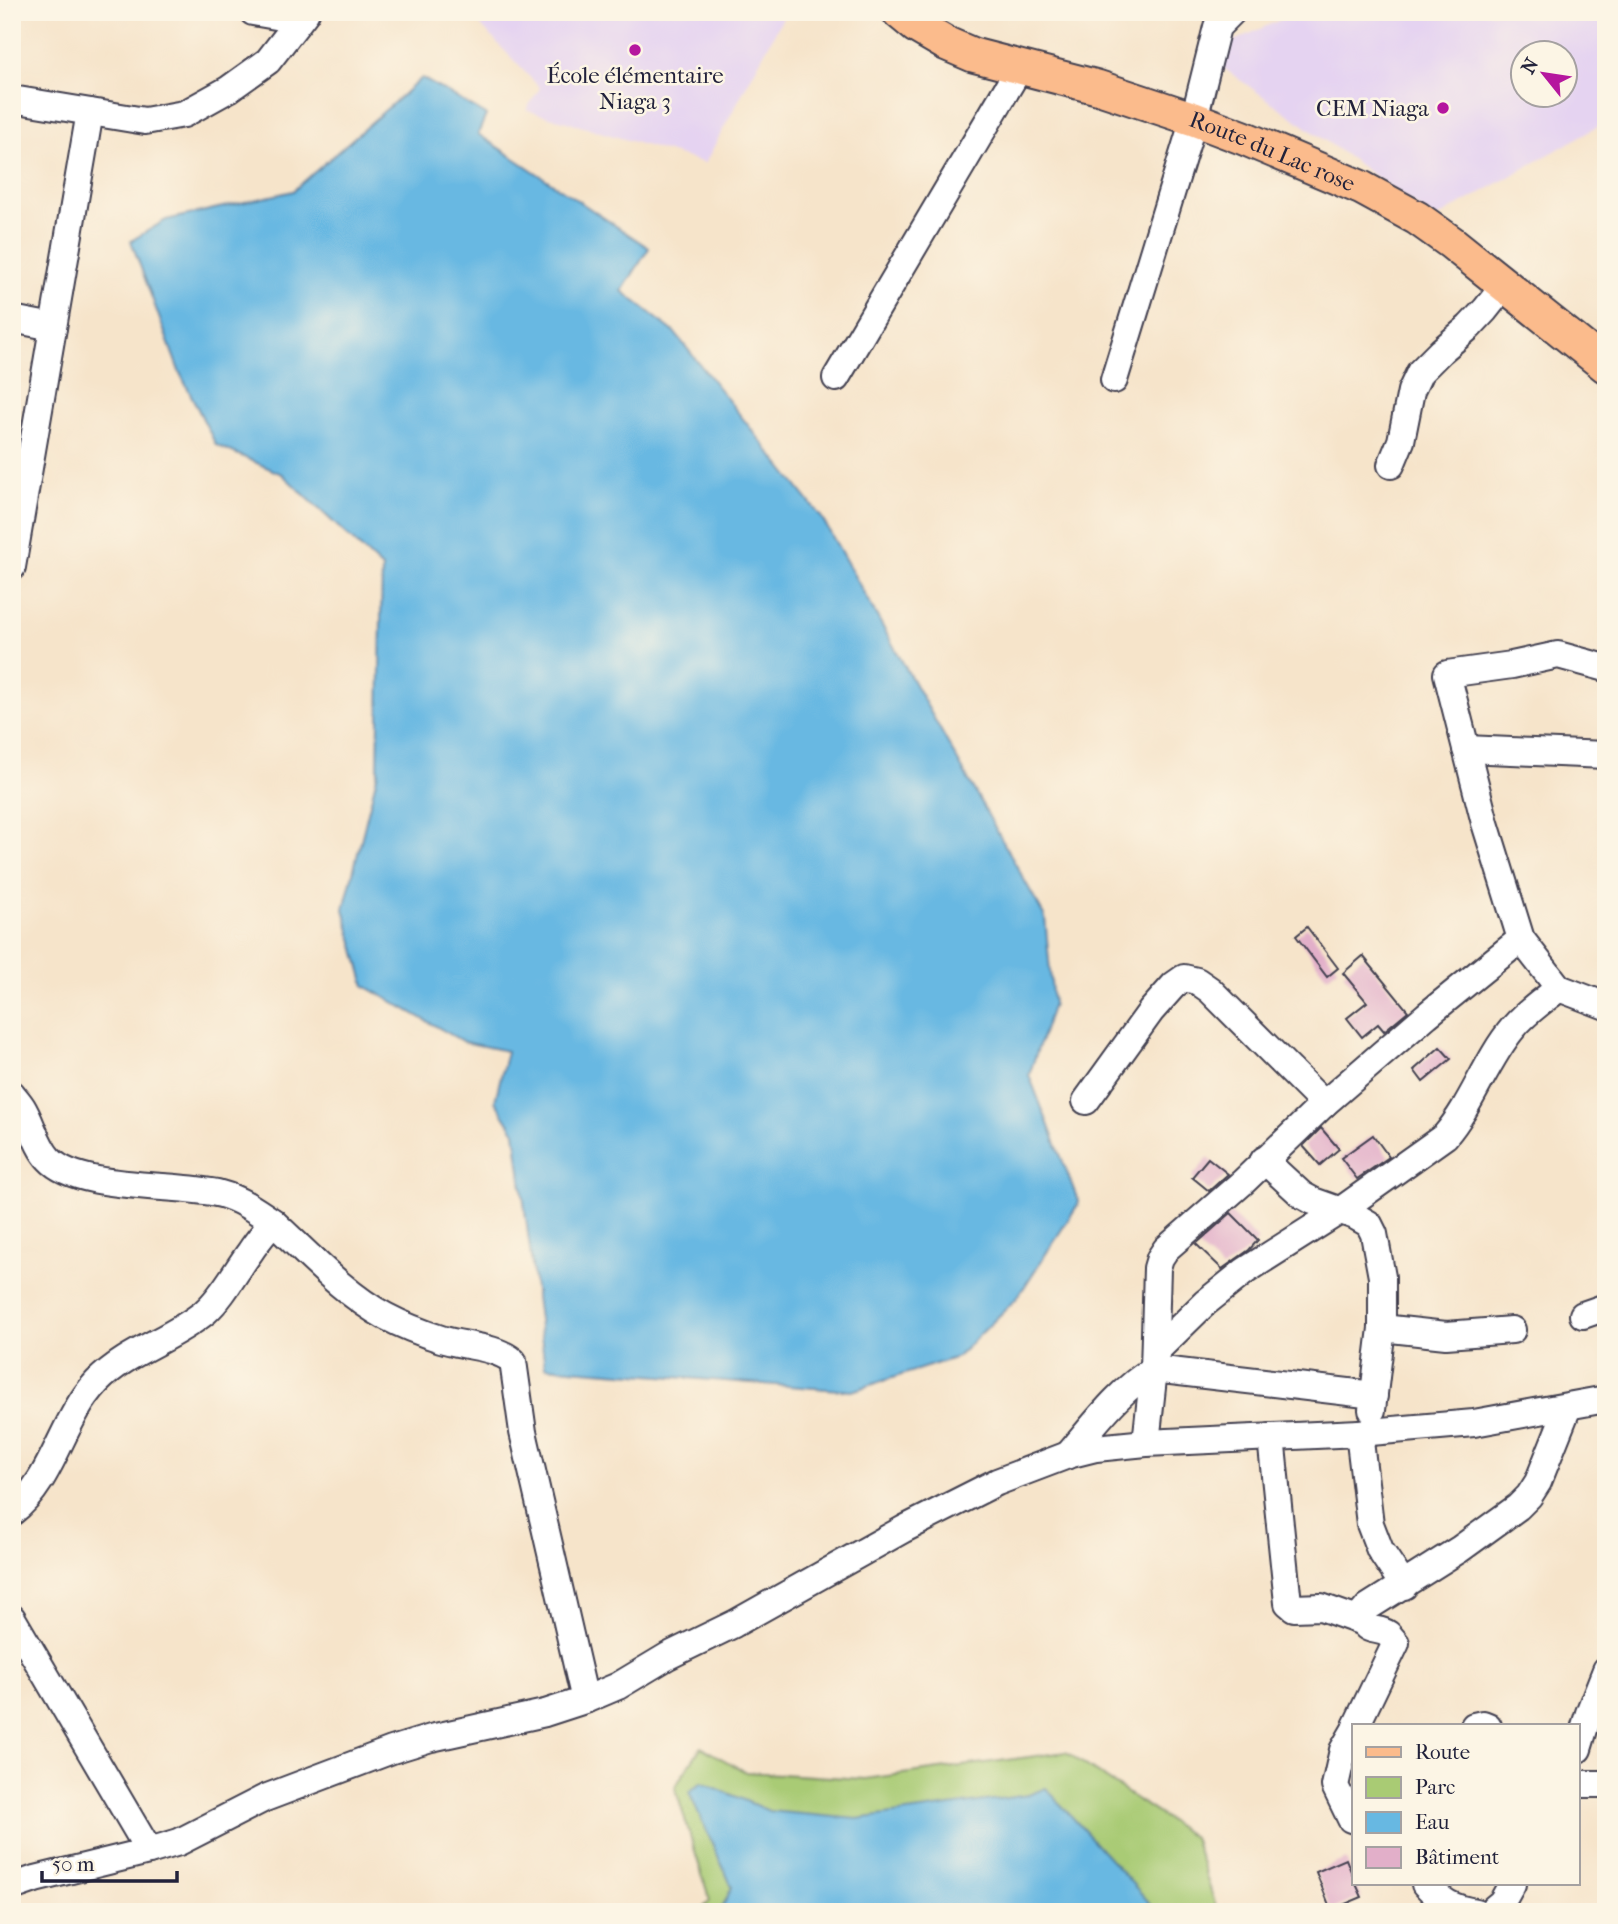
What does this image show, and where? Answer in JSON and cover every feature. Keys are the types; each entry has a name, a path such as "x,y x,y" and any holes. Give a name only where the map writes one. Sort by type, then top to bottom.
{"main road":[{"name":"Route du Lac rose","path":"899,12 916,26 945,43 973,55 1097,87 1194,119 1362,188 1417,218 1452,243 1606,366"}],"street":[{"path":"253,12 302,16"},
{"path":"1114,380 1194,119 1217,27 1232,12"},
{"path":"12,99 145,121 184,114 229,89 268,61 302,16"},
{"path":"836,378 1020,67"},
{"path":"12,567 90,112"},
{"path":"1391,466 1401,441 1411,391 1420,372 1469,327 1504,286"},
{"path":"12,319 53,327"},
{"path":"1606,668 1558,656 1447,674 1485,823 1521,939 1559,988 1606,1006"},
{"path":"1466,749 1606,754"},
{"path":"1146,1443 1154,1361 1157,1268 1166,1249 1215,1207 1324,1104 1521,939"},
{"path":"1086,1101 1151,1011 1174,985 1184,978 1197,981 1210,990 1324,1104"},
{"path":"1068,1455 1205,1303 1245,1271 1340,1210 1445,1136 1456,1124 1512,1029 1559,988"},
{"path":"12,1094 22,1107 40,1146 49,1159 62,1169 95,1180 221,1194 251,1207 273,1222 350,1292 385,1316 440,1339 498,1353 513,1360 523,1432 585,1700"},
{"path":"1264,1160 1302,1195 1369,1224 1374,1234 1382,1278 1382,1328 1374,1395 1364,1433 1365,1494 1370,1524 1380,1550 1404,1586"},
{"path":"12,1512 22,1505 36,1486 77,1409 96,1383 119,1363 206,1311 273,1222"},
{"path":"1382,1328 1446,1335 1512,1330"},
{"path":"1154,1361 1374,1395"},
{"path":"12,1887 179,1842 265,1798 392,1750 432,1738 545,1713 585,1700 618,1686 667,1656 734,1624 914,1524 997,1482 1068,1455 1096,1448 1146,1443 1364,1433 1474,1423 1606,1399"},
{"path":"1363,1622 1362,1614 1368,1607 1460,1549 1529,1496 1538,1482 1568,1407"},
{"path":"1271,1437 1288,1603 1294,1608 1321,1607 1363,1622 1369,1629 1387,1633 1396,1643 1357,1724"},
{"path":"12,1618 149,1852"},
{"path":"1580,1742 1606,1670"},
{"path":"1352,1734 1343,1750 1335,1786 1352,1819"},
{"path":"1580,1784 1605,1785"},
{"path":"1490,1912 1502,1902 1511,1885"},
{"path":"1430,1898 1458,1909 1476,1912"}],"shaded area":[{"name":"École élémentaire Niaga 3","path":"468,12 786,12 705,163 526,110 540,88"},
{"name":"CEM Niaga","path":"1297,12 1606,12 1606,122 1435,219 1211,59 1219,48"}],"green space":[{"path":"701,1747 746,1772 865,1779 1066,1752 1193,1837 1218,1912 698,1912 710,1901 675,1787"}],"water":[{"path":"422,78 486,115 478,134 649,248 622,291 674,332 822,518 1045,917 1053,1004 1029,1075 1079,1203 1017,1298 957,1357 852,1391 545,1367 515,1132 495,1101 507,1051 464,1042 365,986 344,909 378,772 382,568 282,474 216,445 179,371 131,241 166,220 293,191"},
{"path":"702,1782 769,1811 857,1819 1028,1795 1046,1788 1158,1912 720,1912 732,1887 689,1792"}],"building":[{"path":"1307,927 1338,968 1327,977 1296,936"},
{"path":"1363,956 1408,1011 1384,1031 1378,1024 1362,1037 1347,1018 1367,1002 1343,973"},
{"path":"1440,1047 1451,1059 1423,1082 1414,1070"},
{"path":"1321,1128 1339,1149 1320,1165 1303,1146"},
{"path":"1373,1135 1389,1157 1357,1179 1341,1158"},
{"path":"1208,1158 1228,1174 1209,1191 1192,1177"},
{"path":"1231,1213 1258,1240 1249,1250 1222,1269 1196,1244"},
{"path":"1346,1859 1352,1874 1352,1885 1356,1885 1362,1897 1331,1910 1316,1872"}],"place":[{"name":"École élémentaire Niaga 3","path":"635,50"},
{"name":"CEM Niaga","path":"1443,108"}]}
